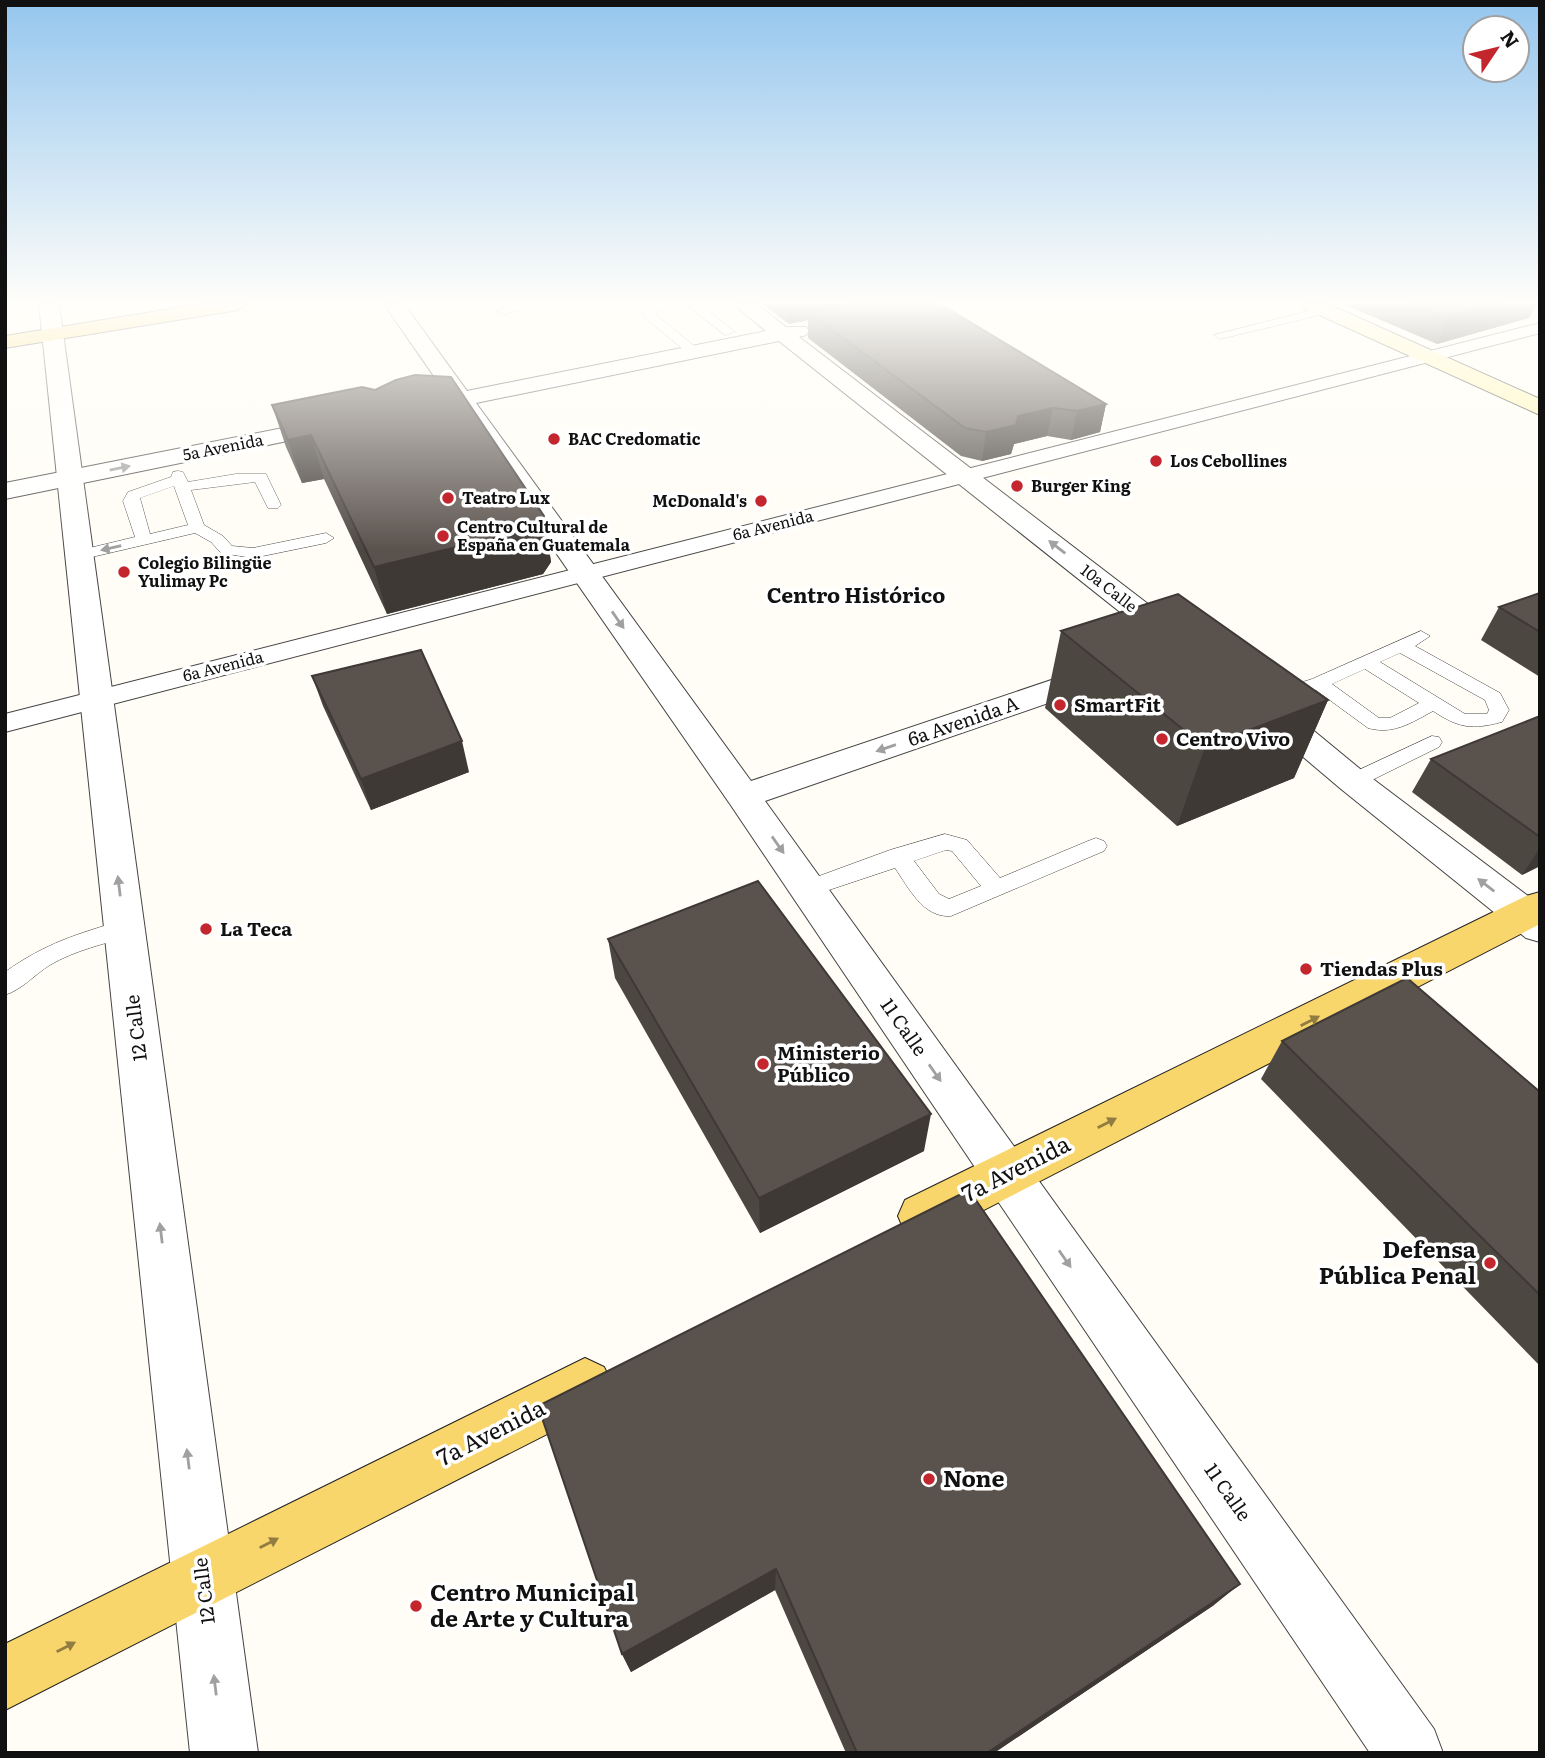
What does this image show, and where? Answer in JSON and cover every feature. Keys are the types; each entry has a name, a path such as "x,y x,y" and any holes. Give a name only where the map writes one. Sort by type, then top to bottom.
{"main road":[{"path":"1491,386 1540,408"},
{"name":"7a Avenida","path":"884,1235 1534,916"},
{"name":"7a Avenida","path":"5,1678 626,1365"}],"street":[{"name":"12 Calle","path":"58,386 224,1753"},
{"name":"11 Calle","path":"454,386 808,888 1400,1749"},
{"path":"417,408 527,386"},
{"name":"10a Calle","path":"850,386 1188,651"},
{"name":"6a Avenida","path":"5,723 1314,386"},
{"name":"5a Avenida","path":"5,491 69,478 178,474 349,422"},
{"name":"6a Avenida A","path":"743,796 1138,662 1188,651"},
{"path":"1254,699 1353,781 1534,916"}],"lane":[{"path":"178,474 197,528"},
{"path":"144,540 131,501 133,495 178,474 261,477 273,505"},
{"path":"79,555 197,528 217,539 227,550 253,553 326,538"},
{"path":"1254,699 1319,683 1421,636"},
{"path":"1365,661 1460,720 1479,722 1495,718 1499,710 1493,697 1400,645"},
{"path":"1319,683 1375,724 1393,724 1434,703"},
{"path":"1353,781 1432,743"},
{"path":"808,888 944,842 959,845 996,889"},
{"path":"898,856 931,900 941,908 951,907 1096,846"},
{"path":"5,985 42,958 124,929"}],"building":[{"path":"383,386 457,386 544,516 536,528 374,567 311,435 288,440 272,405 362,387 375,390"},
{"path":"908,386 1076,386 1106,404 1077,411 1053,408 1018,416 1016,425 986,432 965,428"},
{"path":"1540,593 1540,632 1499,607"},
{"path":"1178,594 1328,700 1205,747 1061,631"},
{"path":"421,650 462,741 361,779 312,676"},
{"path":"1540,716 1540,837 1431,759"},
{"name":"Ministerio Público","path":"758,881 931,1114 759,1198 608,939"},
{"path":"1407,978 1540,1092 1540,1295 1282,1041"},
{"name":"None","path":"969,1190 1240,1584 987,1753 857,1753 776,1569 622,1654 538,1406"}],"place":[{"name":"BAC Credomatic","path":"554,439"},
{"name":"Los Cebollines","path":"1156,461"},
{"name":"Burger King","path":"1017,486"},
{"name":"Teatro Lux","path":"448,498"},
{"name":"McDonald's","path":"761,501"},
{"name":"Centro Cultural de España en Guatemala","path":"443,536"},
{"name":"Colegio Bilingüe Yulimay Pc","path":"124,572"},
{"name":"SmartFit","path":"1060,705"},
{"name":"Centro Vivo","path":"1162,739"},
{"name":"La Teca","path":"206,929"},
{"name":"Tiendas Plus","path":"1306,969"},
{"name":"Ministerio Público","path":"763,1064"},
{"name":"Defensa Pública Penal","path":"1490,1263"},
{"name":"None","path":"929,1479"},
{"name":"Centro Municipal de Arte y Cultura","path":"416,1606"}],"district":[{"name":"Centro Histórico","path":"856,596"}]}
